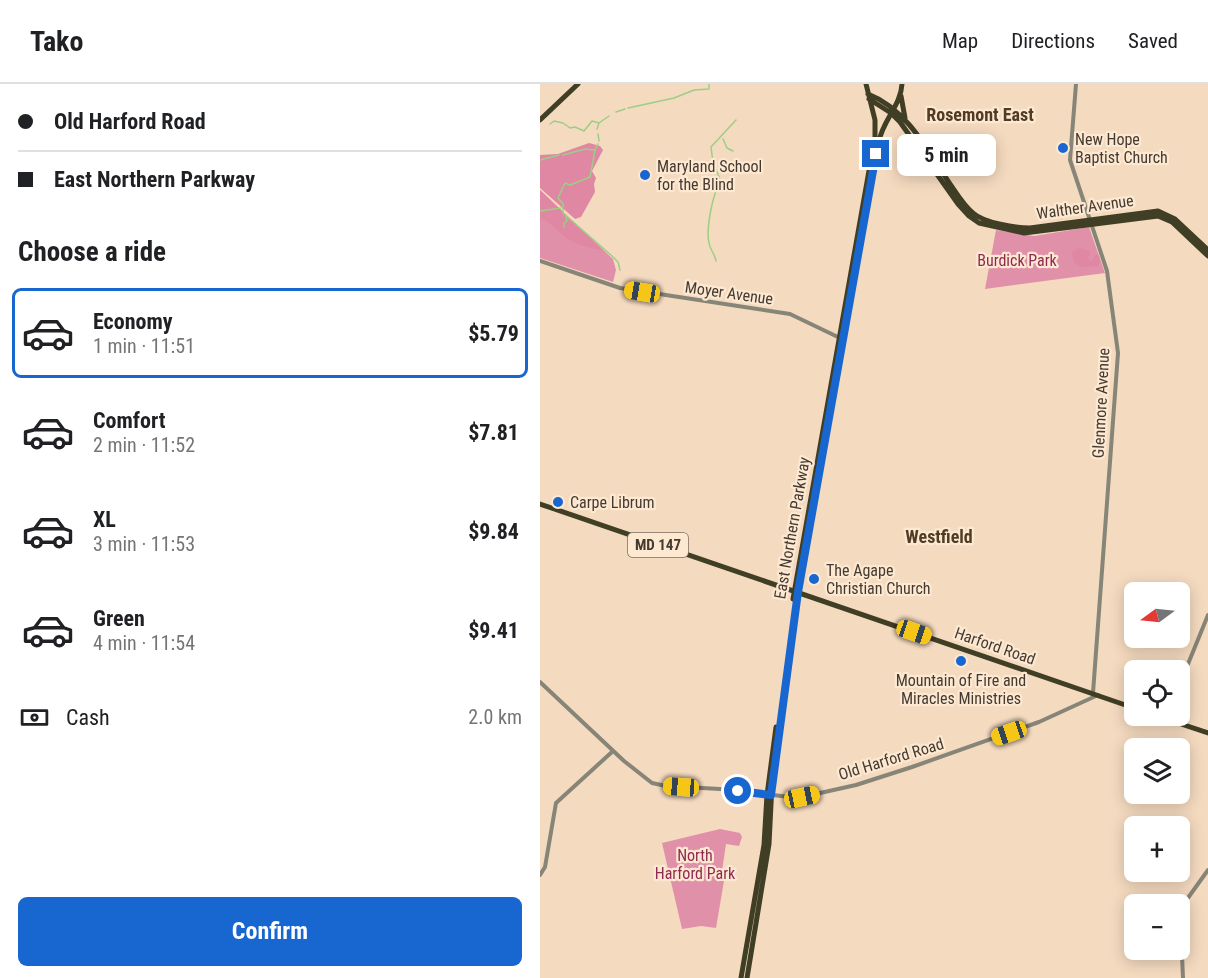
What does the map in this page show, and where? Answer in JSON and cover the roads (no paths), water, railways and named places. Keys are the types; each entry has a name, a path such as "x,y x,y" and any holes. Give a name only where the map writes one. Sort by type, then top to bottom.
{"main road":[{"path":"540,120 578,84"},
{"name":"East Northern Parkway","path":"741,978 764,845 796,592 875,137 875,120 867,84"},
{"path":"902,84 901,96 905,120"},
{"name":"Walther Avenue","path":"868,96 905,120 964,204 978,217 1026,228 1163,217 1176,225 1208,256"},
{"name":"East Northern Parkway","path":"863,216 881,132 901,96"},
{"name":"Walther Avenue","path":"892,111 958,204 976,222 1024,233 1148,212 1162,212 1178,221 1208,250"},
{"name":"Harford Road","path":"540,504 1124,704"},
{"path":"1190,726 1208,733"},
{"name":"East Northern Parkway","path":"747,978 769,844 769,795"}],"street":[{"name":"Glenmore Avenue","path":"1076,84 1069,157 1107,271 1118,353 1096,694"},
{"name":"Moyer Avenue","path":"540,261 615,287 790,314 841,338"},
{"path":"1190,660 1208,615"},
{"name":"Old Harford Road","path":"540,682 647,780 660,785 802,797 860,783 1009,733 1096,694"},
{"path":"540,875 545,867 556,803 613,751"},
{"path":"1183,978 1180,909 1208,870"}],"waterway":[{"path":"628,108 674,98 694,90 709,89 709,84"},
{"path":"616,112 625,109"},
{"path":"597,129 599,123 609,116"},
{"path":"716,261 710,245 708,230 712,203 721,182 713,162 711,147 736,120"},
{"path":"550,124 554,121 584,131 592,121 599,123"},
{"path":"598,134 599,141"},
{"path":"723,139 727,148 733,151"},
{"path":"598,144 590,177 570,185 565,183 558,198 563,204 563,213 612,256 618,262 620,270"},
{"path":"563,155 585,149 594,150"},
{"path":"540,160 559,155"},
{"path":"540,211 561,208"},
{"path":"564,227 567,221 566,216"}],"place":[{"name":"New Hope Baptist Church","path":"1063,148"},
{"name":"Maryland School for the Blind","path":"645,175"},
{"name":"Carpe Librum","path":"558,502"},
{"name":"The Agape Christian Church","path":"814,579"},
{"name":"Mountain of Fire and Miracles Ministries","path":"961,661"}],"district":[{"name":"Rosemont East","path":"980,114"},
{"name":"Westfield","path":"939,536"}],"park label":[{"name":"Burdick Park","path":"1017,260"},
{"name":"North Harford Park","path":"695,864"}]}
